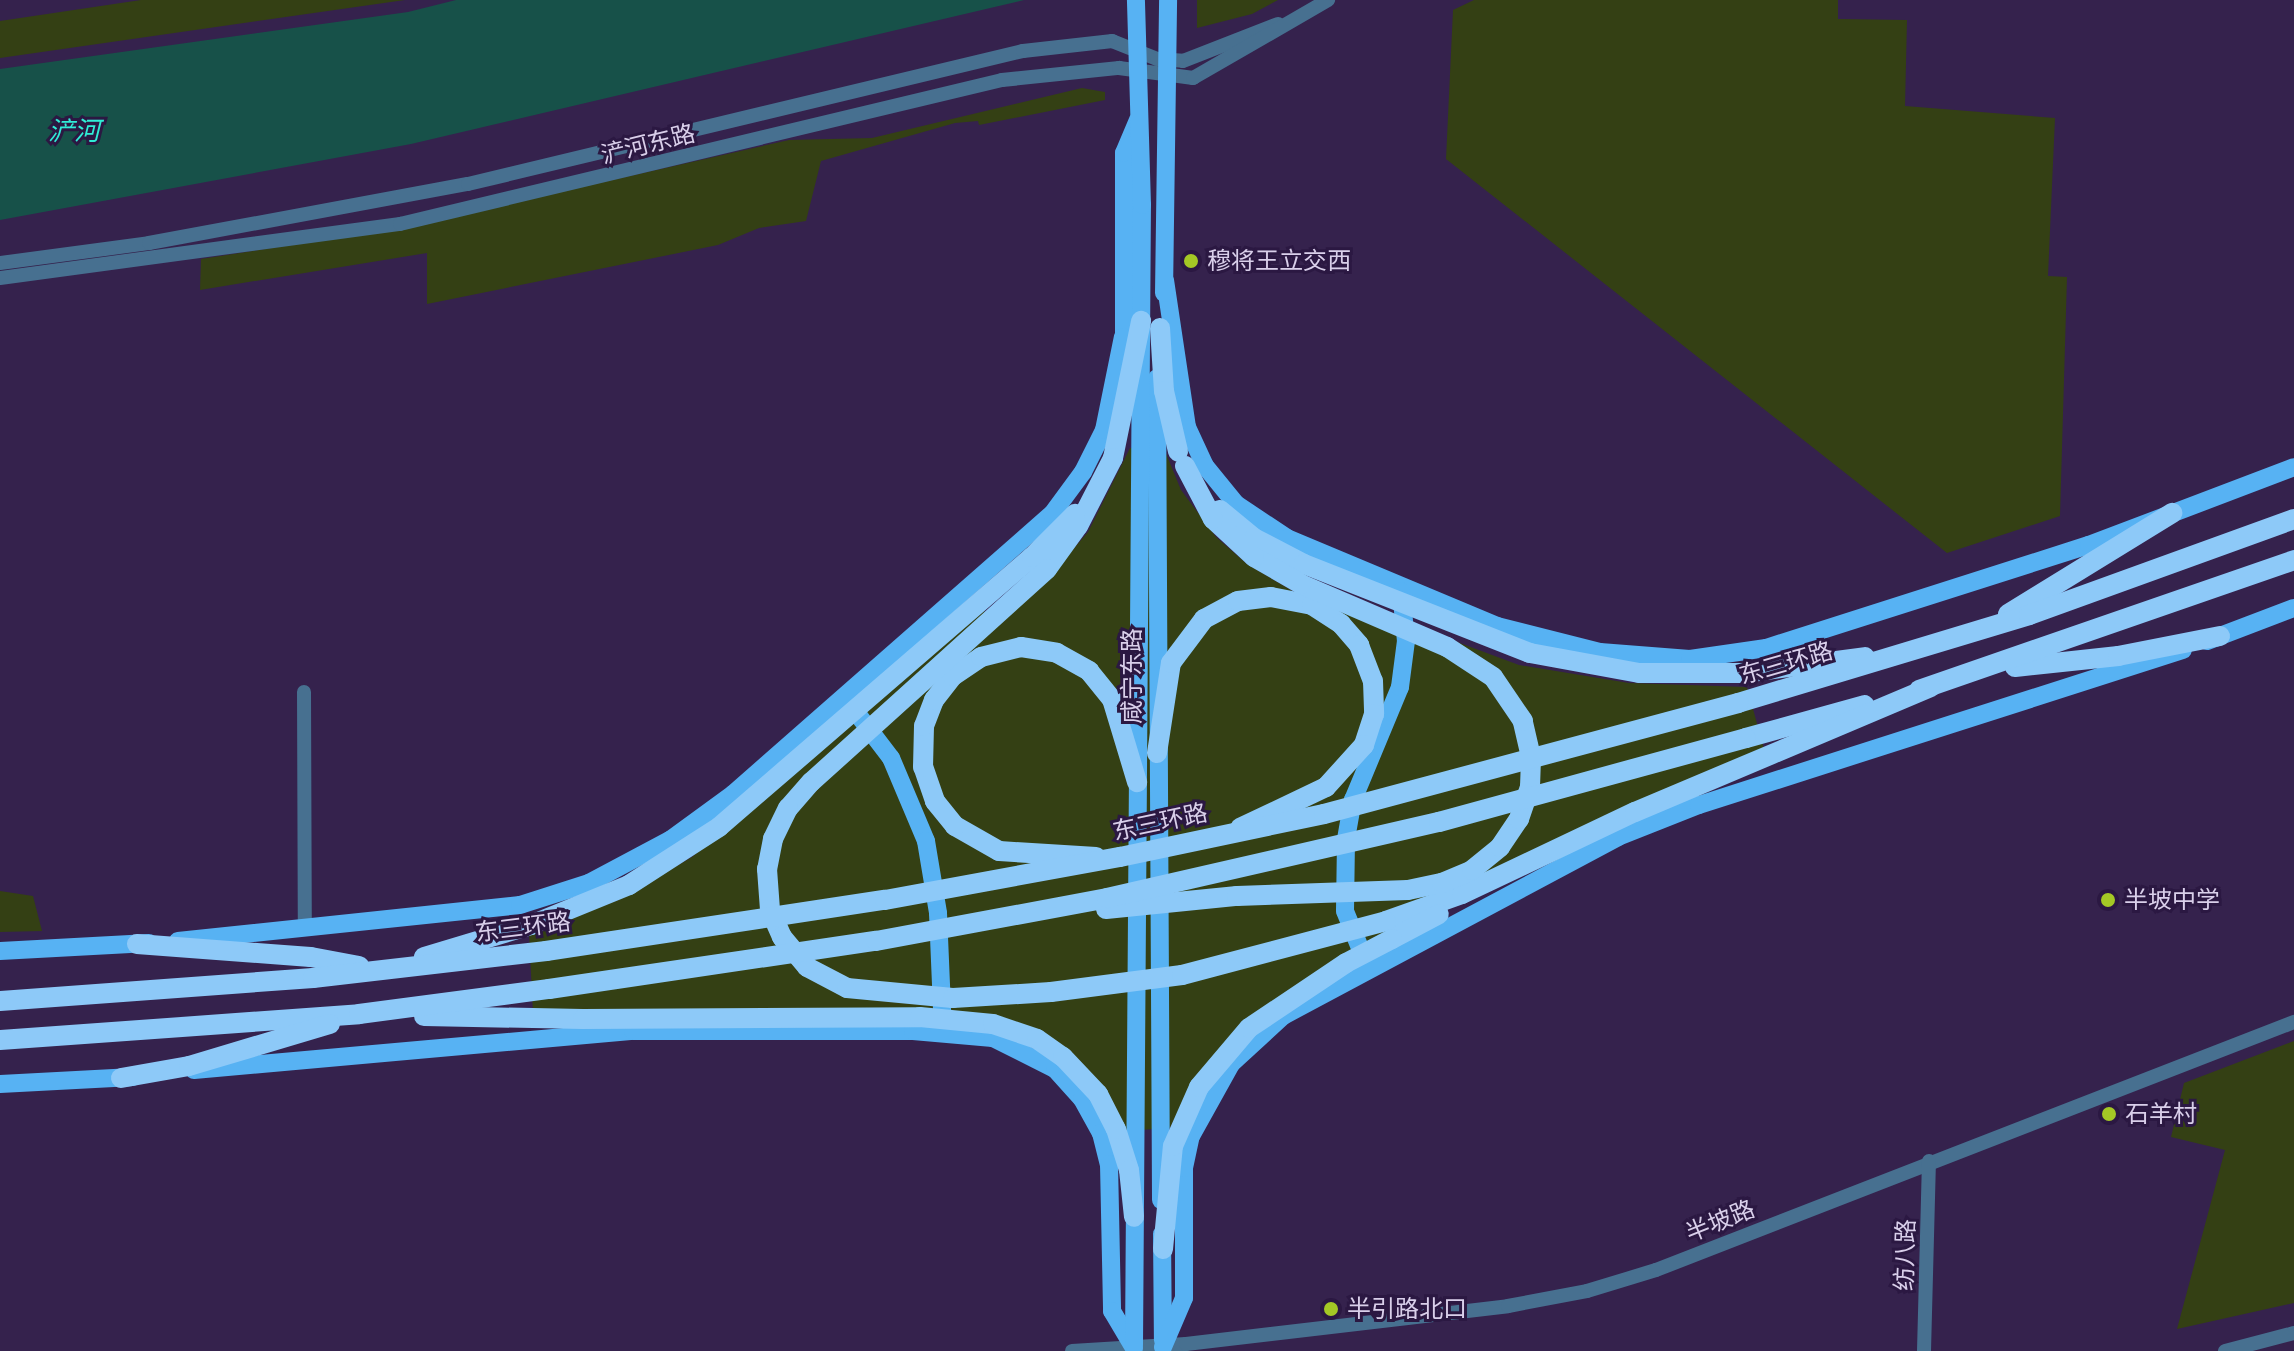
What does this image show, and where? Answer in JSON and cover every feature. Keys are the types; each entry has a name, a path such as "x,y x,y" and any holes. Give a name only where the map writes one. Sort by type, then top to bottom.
{"highway":[{"path":"1150,324 1121,435 1084,517 1047,569 811,782 788,808 773,839 767,869 767,899 782,937 807,967 847,988 953,998 1037,993 1182,975 1389,930"},
{"path":"1022,915 1237,896 1419,889 1482,863 1507,838 1523,810 1531,776 1530,745 1518,711 1493,677 1447,647 1301,584 1254,557 1213,519 1182,458 1150,324"},
{"path":"137,944 311,957 383,971 531,925 629,885 732,817 1051,540 1113,458"},
{"path":"1182,458 1223,514 1269,547 1472,634 1530,653 1618,671 1744,673 1924,649"},
{"path":"1991,626 2172,513"},
{"name":"东三环路","path":"0,1001 383,971 546,951 871,903 1221,836 1527,762 1924,649 2162,570 2294,519"},
{"path":"0,1040 359,1014 549,989 1022,915 1439,822 1931,687 1987,670 2294,560"},
{"path":"1157,753 1171,663 1191,630 1215,611 1245,599 1271,597 1319,608 1359,645 1374,692 1368,737 1341,775 1318,792 1221,836"},
{"path":"1987,670 2118,656 2220,636"},
{"path":"1120,857 1018,854 981,845 939,808 926,777 922,747 926,716 940,690 967,664 1004,649 1040,649 1074,661 1095,676 1118,711 1137,782"},
{"path":"1163,1249 1173,1146 1199,1087 1256,1022 1346,963 1389,930 1677,794 1931,687"},
{"path":"121,1078 281,1041 359,1014 583,1019 920,1017 993,1024 1037,1039 1063,1057 1098,1094 1116,1129 1129,1170 1134,1217"}],"main road":[{"name":"咸宁东路","path":"1136,7 1150,324 1163,1349"},
{"name":"咸宁东路","path":"1134,1350 1136,522 1150,324 1165,280 1168,9"},
{"path":"1136,522 1123,337 1124,153 1141,114"},
{"path":"1165,280 1184,416 1211,476 1263,525 1401,586 1551,642 1631,656 1715,658 1820,632 2172,513 2294,467"},
{"path":"0,951 137,944 520,905 604,876 702,819 845,697 1063,501 1104,430 1123,337"},
{"path":"1368,968 1347,922 1346,839 1353,800 1389,722 1402,675 1406,641 1401,586"},
{"path":"1163,1349 1184,1298 1185,1160 1204,1106 1231,1064 1273,1023 1368,968 1572,859 1678,812 2220,636 2294,608"},
{"path":"845,697 891,758 926,841 939,923 943,1032"},
{"path":"0,1084 121,1078 633,1031 943,1032 993,1038 1030,1053 1062,1076 1093,1115 1109,1164 1112,1311 1134,1350"}],"street":[{"name":"浐河东路","path":"0,263 149,243 482,181 1023,51 1101,41 1138,60 1200,76 1328,0"},
{"name":"浐河东路","path":"0,278 400,224 990,82 1138,60"},
{"path":"304,692 305,929"},
{"name":"半坡路","path":"1072,1351 1163,1349 1508,1306 1587,1291 1656,1270 1929,1161 2294,1022"},
{"name":"纺八路","path":"1924,1351 1929,1161"},
{"path":"2225,1351 2294,1333"}],"shaded area":[{"path":"141,0 405,0 0,58 0,21"},
{"path":"1197,0 1278,0 1252,14 1197,28"},
{"path":"1474,0 1838,0 1838,19 1907,20 1905,106 2055,118 2048,276 2067,277 2060,516 1947,553 1446,159 1453,10"},
{"path":"1082,88 1105,92 1105,100 979,125 978,121 955,123 821,161 806,221 759,228 718,245 427,304 427,253 200,290 201,259 390,230 789,140 872,138"},
{"path":"1130,448 1165,451 1181,490 1216,537 1247,564 1306,599 1355,604 1519,665 1629,683 1747,687 1764,749 1593,822 1252,1015 1192,1085 1170,1128 1124,1131 1053,1042 533,1013 529,934 618,900 692,857 984,611 998,625 1043,584 1088,532"},
{"path":"0,891 33,896 42,931 0,932"},
{"path":"2294,1041 2294,1303 2177,1329 2225,1150 2171,1137 2184,1083"}],"water":[{"name":"浐河","path":"456,0 1024,0 411,144 0,220 0,69 408,12"}],"place":[{"name":"穆将王立交西","path":"1191,261"},
{"name":"半坡中学","path":"2108,900"},
{"name":"石羊村","path":"2109,1114"},
{"name":"半引路北口","path":"1331,1309"}]}
